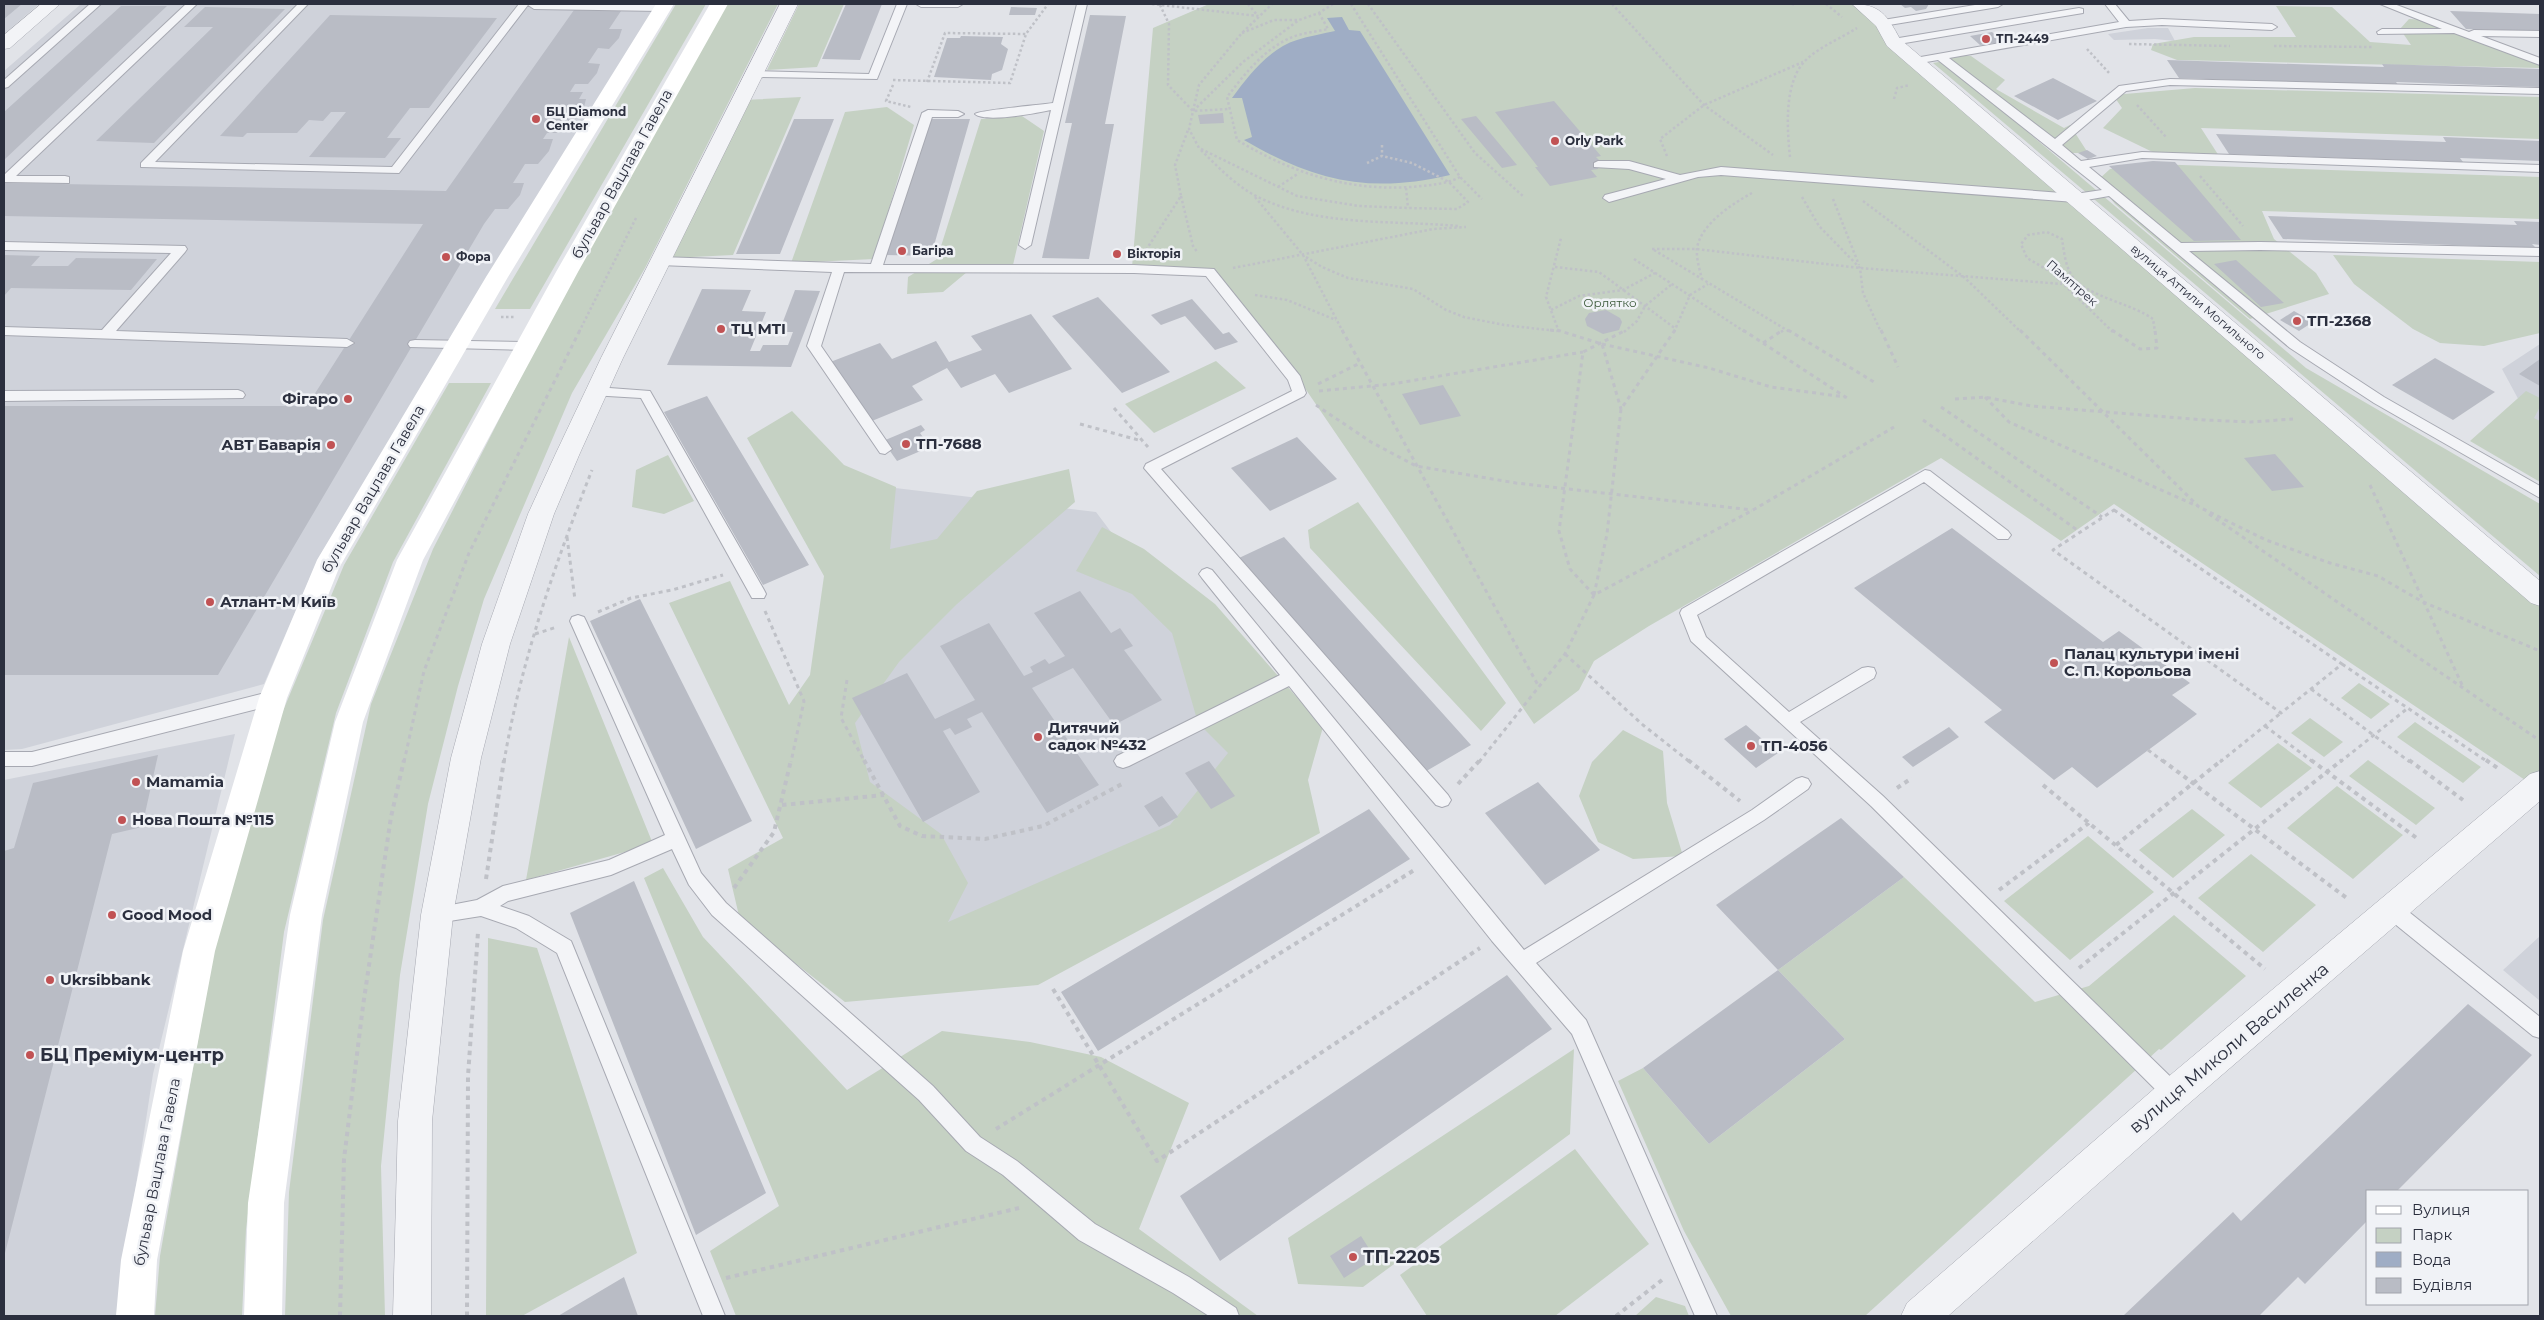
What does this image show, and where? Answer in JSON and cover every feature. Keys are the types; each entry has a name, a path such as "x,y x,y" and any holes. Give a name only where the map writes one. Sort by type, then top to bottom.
{"street":[{"path":"4,44 51,4"},
{"name":"бульвар Вацлава Гавела","path":"263,1316 266,1203 306,916 349,722 410,560 526,346 718,4"},
{"path":"412,1316 415,1121 437,915 466,758 496,644 541,514 596,392 789,4"},
{"name":"вулиця Аттили Могильного","path":"1860,4 1883,24 1893,42 2330,414 2540,596"},
{"name":"бульвар Вацлава Гавела","path":"135,1316 139,1260 199,951 273,698 326,567 457,345 663,6"},
{"name":"вулиця Миколи Василенка","path":"1920,1316 2174,1094 2540,783"}],"lane":[{"path":"4,85 96,4"},
{"path":"65,180 6,179 192,4"},
{"path":"303,4 145,165 394,170 524,4"},
{"path":"533,4 534,6 663,6"},
{"path":"755,74 873,77 902,4"},
{"path":"921,4 958,4"},
{"path":"1026,245 1082,4"},
{"path":"1883,24 1998,4"},
{"path":"2110,4 2126,24"},
{"path":"2385,4 2540,62"},
{"path":"1893,42 2079,11"},
{"path":"2023,20 2045,38"},
{"path":"1915,61 2126,24 2162,22 2272,27"},
{"path":"2382,32 2540,34"},
{"path":"1941,57 2055,145 2295,345 2334,372 2540,493"},
{"path":"2055,145 2123,88 2170,82 2540,91"},
{"path":"981,114 1020,112 1058,106"},
{"path":"876,268 928,113 958,114"},
{"path":"2079,165 2142,155 2540,168"},
{"path":"1598,165 1629,165 1679,179"},
{"path":"1608,198 1696,174 1721,171 1794,175 2075,198 2111,192"},
{"path":"4,246 181,249 104,336"},
{"path":"2177,247 2260,246 2540,252"},
{"path":"660,261 839,268 1019,270 1134,268 1210,272 1295,379 1299,393 1151,468 1442,800"},
{"path":"839,268 814,346 885,449"},
{"path":"4,332 347,343"},
{"path":"415,344 526,346"},
{"path":"596,392 645,394 758,594"},
{"path":"4,396 238,395"},
{"path":"2003,535 1925,476 1688,613 1699,641 1877,801 2174,1094"},
{"path":"1207,574 1499,935 1523,960 1579,1027 1706,1316"},
{"path":"578,621 695,878 719,909 926,1093 973,1144 1010,1168 1087,1232 1181,1285 1228,1316"},
{"path":"1788,721 1868,673"},
{"path":"1123,760 1291,677"},
{"path":"4,759 32,759 273,698"},
{"path":"1523,960 1758,815 1802,784"},
{"path":"437,915 481,908 504,894 611,867 676,839"},
{"path":"481,908 522,922 564,947 714,1316"},
{"path":"2392,910 2540,1029"}],"path":[{"path":"873,77 895,81 1010,84 1026,34 1048,4"},
{"path":"1152,4 1258,16"},
{"path":"1248,4 1258,16"},
{"path":"1189,129 1198,148 1214,167 1255,197 1288,211 1322,218 1430,222 1466,227 1432,229 1210,272 1193,246 1175,165 1189,129 1198,85 1241,34 1272,4"},
{"path":"1193,111 1243,62 1299,20 1319,13 1333,4"},
{"path":"1351,4 1460,177 1482,199"},
{"path":"1368,4 1475,153 1524,197"},
{"path":"1612,4 1704,105 1776,157"},
{"path":"1160,5 1170,24 1168,85 1193,111 1229,109"},
{"path":"1319,13 1328,29 1290,38 1275,47 1243,76 1227,97 1237,140 1299,173 1323,181 1358,186 1406,188 1449,182 1460,177"},
{"path":"1241,34 1274,20 1299,20"},
{"path":"927,82 945,33 1026,34"},
{"path":"1679,179 1660,139 1704,105 1803,61"},
{"path":"895,81 886,101 901,103 928,113"},
{"path":"1894,99 1897,88 1918,83"},
{"path":"1382,145 1382,156"},
{"path":"1198,148 1297,196 1359,206 1408,208 1457,209 1468,202 1449,182 1412,163 1382,156 1367,163"},
{"path":"1277,187 1299,173"},
{"path":"1702,280 1696,249 1699,236 1739,199 1794,175"},
{"path":"1828,178 1860,268"},
{"path":"1828,178 1966,278 2105,412 2199,507 2536,738"},
{"path":"1406,188 1408,208"},
{"path":"1134,268 1181,196"},
{"path":"1255,197 1303,255 1336,320 1538,685"},
{"name":"Памптрек","path":"2047,232 2062,239 2074,279 2091,292 2142,309 2153,319 2157,348 2140,348 2119,337 2062,284 2051,272 2028,258 2021,244 2028,235 2047,232"},
{"path":"1557,331 1552,310 1546,297 1561,238"},
{"path":"1874,382 1652,249 1696,249 1860,268 1966,278 2062,284"},
{"path":"1303,255 1329,271 1348,278 1376,284 1404,286 1422,293 1437,305 1467,318 1557,331 1602,344 1708,368 1771,387 1847,398 1634,259"},
{"path":"1554,267 1599,272 1676,329"},
{"path":"1552,310 1578,296 1623,290 1655,273"},
{"path":"1645,306 1672,284"},
{"path":"1621,409 1676,329 1690,296 1708,284"},
{"path":"1223,289 1287,300 1336,320"},
{"path":"1299,393 1392,384 1583,352 1602,344 1638,322 1645,312 1645,306"},
{"path":"1763,343 1785,329"},
{"path":"1442,800 1490,750 1538,685 1565,654 1594,595 1606,534 1621,409 1602,344"},
{"path":"1583,352 1559,530 1570,569 1594,595"},
{"path":"1299,393 1360,363"},
{"path":"1299,393 1371,442 1416,466 1516,484 1611,492 1753,510"},
{"path":"1955,399 1985,397 2031,406 2251,422 2330,414"},
{"path":"1985,397 2009,422 2199,507 2266,540 2330,563 2378,576 2423,602 2540,651"},
{"path":"1114,408 1161,462"},
{"path":"1942,408 2102,518"},
{"path":"1923,420 2080,532"},
{"path":"1080,424 1143,441"},
{"path":"1594,595 1753,510 1894,427"},
{"path":"467,1316 465,1150 470,997 481,908 508,739 535,634 567,536 595,462"},
{"path":"2368,481 2463,687"},
{"path":"2281,714 2053,550 2114,510 2499,769"},
{"path":"567,536 578,621"},
{"path":"535,634 578,621 631,598 672,590 743,569"},
{"path":"719,909 774,832 782,805 804,701 758,594"},
{"path":"1565,654 1643,725 1758,815"},
{"path":"2116,846 2342,664"},
{"path":"847,680 841,718 900,826 922,836 985,839 1043,826 1126,782 1123,760"},
{"path":"2311,689 2463,800"},
{"path":"2061,982 2408,708"},
{"path":"2265,726 2418,839"},
{"path":"2148,750 2348,899"},
{"path":"2043,785 2265,969"},
{"path":"782,805 884,795"},
{"path":"1981,903 2089,823"},
{"path":"973,1144 1436,857"},
{"path":"1053,989 1157,1162 1499,935"},
{"path":"702,1284 1049,1201"},
{"path":"1616,1316 1684,1263"}],"shaded area":[{"path":"4,4 39,4 4,34"},
{"path":"81,4 658,4 319,557 264,684 22,749 4,750 4,71"},
{"path":"2148,28 2168,28 2175,41 2155,39 2114,40 2108,34"},
{"path":"2540,344 2540,425 2529,419 2502,369"},
{"name":"Дитячий садок №432","path":"862,484 1096,512 1291,771 867,995 791,835"},
{"path":"235,734 153,1074 116,1316 4,1316 4,780"},
{"path":"2540,936 2540,1001 2503,970"}],"green space":[{"path":"676,4 706,4 530,309 495,309"},
{"path":"723,4 778,4 645,268 572,393 484,599 458,686 428,804 400,975 381,1166 385,1316 285,1316 289,1192 323,920 371,704 433,549 606,210"},
{"path":"799,4 844,4 817,67 767,70"},
{"name":"Орлятко","path":"1209,4 1859,4 1882,24 1913,62 2540,600 2540,771 2528,782 2114,504 2061,541 1941,458 1649,626 1594,661 1579,690 1534,724 1298,378 1213,270 1132,267 1153,28"},
{"path":"2276,6 2332,7 2370,42 2411,45 2400,29 2409,19 2427,20 2470,39 2540,60 2540,68 2177,60 2151,50 2153,44 2194,37 2296,37"},
{"path":"1948,55 1971,56 2005,80 1996,89 2064,128 2070,125 2088,153 2067,153 1948,59"},
{"path":"1944,61 2306,368 2540,504 2540,576 1933,63"},
{"path":"2195,88 2540,97 2540,139 2201,128 2219,156 2165,158 2103,128 2122,108 2113,95"},
{"path":"801,97 733,255 672,258 745,100"},
{"path":"887,107 914,125 874,259 791,263 845,112"},
{"path":"1022,116 1044,131 1013,265 973,267 943,292 907,294 908,277 937,259 981,119"},
{"path":"2151,164 2540,177 2540,219 2262,211 2274,239 2316,273 2329,294 2250,319 2115,204 2097,181 2110,169"},
{"path":"2333,255 2540,262 2540,333 2484,346 2440,343 2413,329 2354,284"},
{"path":"1216,361 1246,388 1154,433 1125,404"},
{"path":"449,383 491,383 393,562 336,713 284,932 246,1229 242,1316 155,1316 160,1256 214,949 280,718 344,565"},
{"path":"2526,391 2540,398 2540,407 2534,418 2540,421 2540,482 2470,441"},
{"path":"792,411 844,465 896,487 890,549 937,539 977,491 1069,469 1075,502 957,604 899,662 855,723 870,782 941,834 968,883 948,922 1170,825 1228,753 1198,723 1172,633 1132,594 1076,571 1102,527 1144,549 1215,604 1323,727 1308,780 1320,833 1038,985 845,1002 740,920 728,869 783,838 669,603 730,581 789,705 810,675 824,576 747,438"},
{"path":"668,455 694,501 664,514 632,507 636,470"},
{"path":"1358,502 1506,703 1481,731 1310,548 1308,530"},
{"path":"569,637 653,844 526,880"},
{"path":"2359,683 2390,704 2371,719 2341,698"},
{"path":"2310,718 2343,742 2324,757 2291,733"},
{"path":"2415,722 2481,767 2463,783 2397,737"},
{"path":"1623,730 1663,751 1667,803 1683,856 1633,859 1598,842 1579,796 1592,762"},
{"path":"2278,743 2312,768 2261,808 2228,783"},
{"path":"2368,760 2435,808 2416,825 2349,776"},
{"path":"2337,786 2403,835 2353,879 2287,828"},
{"path":"2192,809 2225,835 2173,878 2139,850"},
{"path":"2088,836 2154,892 2070,960 2004,901"},
{"path":"2251,854 2316,905 2263,952 2198,898"},
{"path":"663,868 703,937 847,1090 942,1031 1030,1042 1101,1057 1189,1103 1139,1229 1258,1316 736,1316 710,1251 779,1206 644,878"},
{"path":"1904,877 2035,1002 2089,986 2174,915 2246,976 2161,1050 2159,1049 1865,1316 1731,1316 1684,1231 1618,1081 1643,1068 1709,1144 1845,1039 1778,970"},
{"path":"488,938 537,948 637,1253 522,1316 486,1316"},
{"path":"1574,1049 1570,1134 1363,1287 1298,1284 1288,1238"},
{"path":"1575,1149 1649,1244 1555,1316 1427,1316 1400,1275"},
{"path":"1656,1297 1685,1306 1689,1316 1635,1316"}],"water":[{"path":"1342,17 1349,30 1360,31 1450,175 1421,181 1394,183 1368,183 1343,180 1294,165 1244,140 1252,137 1242,98 1232,98 1245,81 1260,64 1278,49 1297,40 1335,31 1327,18"}],"building":[{"path":"4,4 22,4 4,19"},
{"path":"846,4 882,4 860,60 822,59"},
{"path":"1900,4 1929,4 1926,9 1916,11 1911,7 1905,8"},
{"path":"121,6 167,6 4,160 4,112"},
{"path":"205,7 285,9 154,143 96,141 213,27 184,27"},
{"path":"1011,7 1037,8 1035,15 1009,15"},
{"path":"574,10 621,11 609,29 622,29 619,38 609,49 598,48 588,63 600,64 597,73 588,84 575,84 570,92 583,92 579,99 586,99 583,111 569,126 561,126 557,133 547,133 543,139 553,139 549,151 538,164 525,164 513,183 524,183 520,195 508,209 495,209 484,224 218,675 4,675 4,406 307,406 423,224 4,216 4,183 446,191"},
{"path":"2450,11 2540,14 2540,31 2466,29"},
{"path":"330,15 497,18 429,108 410,108 387,138 401,138 385,158 309,157 346,112 331,112 323,121 309,120 297,133 247,133 243,137 220,136"},
{"path":"1090,15 1126,16 1105,124 1114,124 1089,259 1042,258 1072,123 1065,123"},
{"name":"ТП-2449","path":"1992,32 2003,42 1980,45 1970,36"},
{"path":"961,36 1003,37 1001,44 1008,49 1002,70 992,74 991,80 934,77 947,38 960,38"},
{"path":"2167,60 2384,67 2382,64 2540,69 2540,87 2396,82 2399,86 2179,78"},
{"path":"2053,78 2097,101 2058,120 2014,96"},
{"path":"1554,101 1601,156 1596,157 1599,160 1598,169 1591,170 1597,177 1550,186 1535,167 1538,167 1495,112"},
{"path":"1223,113 1224,123 1200,124 1198,115"},
{"path":"1476,116 1517,165 1502,168 1461,119"},
{"path":"794,119 834,119 780,254 736,254"},
{"path":"931,119 970,119 931,256 886,255"},
{"path":"2216,134 2446,142 2443,137 2540,141 2540,161 2460,158 2463,162 2229,154"},
{"path":"2087,150 2097,156 2088,159 2078,153"},
{"path":"2153,161 2175,162 2241,240 2194,241 2109,166"},
{"path":"2268,216 2517,225 2514,221 2540,222 2540,245 2532,244 2536,248 2283,239"},
{"path":"4,255 40,256 31,266 68,266 76,258 157,259 131,290 11,288 4,296"},
{"path":"2236,260 2284,303 2261,307 2214,264"},
{"name":"ТЦ MTI","path":"702,289 751,290 742,311 766,312 750,351 760,351 763,345 788,345 793,332 779,332 795,290 820,291 791,367 667,365"},
{"path":"1098,297 1170,372 1122,393 1052,316"},
{"path":"1192,299 1223,334 1229,332 1238,342 1215,350 1185,316 1161,325 1151,315"},
{"path":"1606,310 1620,318 1622,322 1619,330 1603,334 1587,326 1585,319 1589,313"},
{"name":"ТП-2368","path":"2294,311 2313,322 2299,331 2280,320"},
{"path":"1031,314 1072,369 1009,393 995,374 961,388 947,368 912,386 923,400 867,423 825,364 880,343 892,359 936,341 949,362 982,350 971,336"},
{"path":"2435,358 2495,392 2453,420 2392,385"},
{"path":"2540,359 2540,386 2519,374"},
{"path":"1443,385 1461,416 1420,425 1402,394"},
{"path":"707,396 809,565 763,585 664,412"},
{"name":"ТП-7688","path":"921,425 925,430 920,433 930,447 897,461 883,441"},
{"path":"1297,437 1337,479 1270,511 1231,468"},
{"path":"2275,454 2304,487 2272,491 2244,458"},
{"name":"Палац культури імені С. П. Корольова","path":"1952,528 2103,642 2119,631 2190,683 2172,695 2197,714 2097,788 2072,767 2054,780 1984,722 2002,710 1854,588"},
{"path":"1284,537 1471,745 1423,773 1239,558"},
{"path":"1080,591 1111,633 1120,628 1133,646 1124,650 1162,700 1114,725 1073,668 1032,688 1099,785 1047,813 982,712 967,719 972,727 955,735 950,728 943,731 980,792 923,822 852,698 907,673 935,719 975,700 940,646 989,623 1024,676 1033,672 1030,667 1045,659 1049,664 1065,656 1034,613"},
{"path":"640,599 752,821 696,849 590,621"},
{"name":"ТП-4056","path":"1746,725 1778,753 1756,768 1724,739"},
{"path":"1949,727 1959,737 1913,767 1902,757"},
{"name":"БЦ Преміум-центр","path":"158,755 142,827 112,834 4,1257 4,851 14,848 33,783"},
{"path":"1209,761 1235,796 1211,809 1185,773"},
{"path":"1538,782 1600,850 1545,885 1485,813"},
{"path":"1162,796 1178,817 1159,827 1144,806"},
{"path":"1369,809 1410,859 1098,1051 1061,992"},
{"path":"1841,818 1904,877 1778,970 1716,905"},
{"path":"634,881 766,1193 696,1235 570,913"},
{"path":"1778,970 1845,1039 1709,1144 1643,1068"},
{"path":"1507,975 1552,1029 1220,1261 1180,1196"},
{"path":"2468,1004 2532,1055 2398,1190 2366,1190 2366,1222 2305,1284 2298,1277 2259,1316 2123,1316 2233,1212 2241,1221"},
{"name":"ТП-2205","path":"1361,1236 1375,1258 1344,1278 1330,1256"},
{"path":"624,1277 638,1316 558,1316"}],"place":[{"name":"ТП-2449","path":"1986,39"},
{"name":"БЦ Diamond Center","path":"536,119"},
{"name":"Orly Park","path":"1555,141"},
{"name":"Багіра","path":"902,251"},
{"name":"Вікторія","path":"1117,254"},
{"name":"Фора","path":"446,257"},
{"name":"ТП-2368","path":"2297,321"},
{"name":"ТЦ MTI","path":"721,329"},
{"name":"Фігаро","path":"348,399"},
{"name":"ТП-7688","path":"906,444"},
{"name":"АВТ Баварія","path":"331,445"},
{"name":"Атлант-М Київ","path":"210,602"},
{"name":"Палац культури імені С. П. Корольова","path":"2054,663"},
{"name":"Дитячий садок №432","path":"1038,737"},
{"name":"ТП-4056","path":"1751,746"},
{"name":"Mamamia","path":"136,782"},
{"name":"Нова Пошта №115","path":"122,820"},
{"name":"Good Mood","path":"112,915"},
{"name":"Ukrsibbank","path":"50,980"},
{"name":"БЦ Преміум-центр","path":"30,1055"},
{"name":"ТП-2205","path":"1353,1257"}]}
